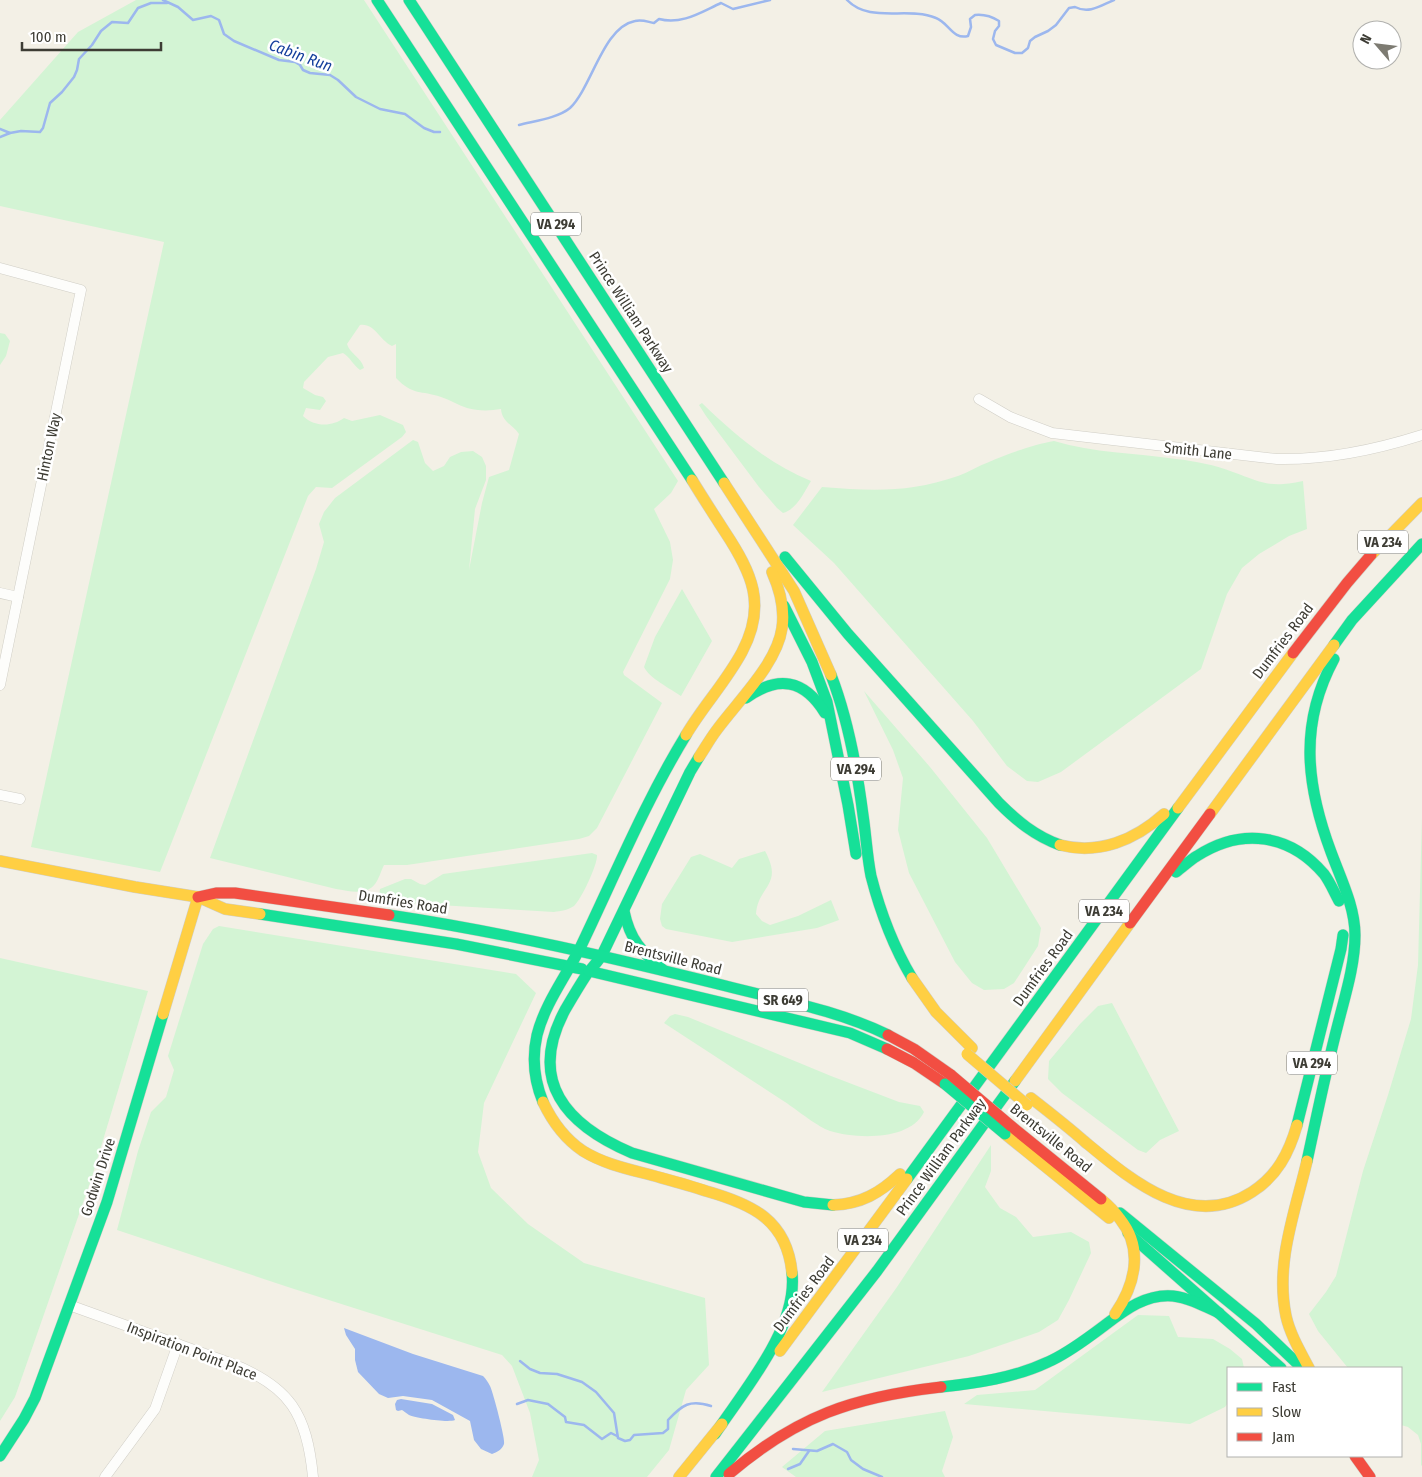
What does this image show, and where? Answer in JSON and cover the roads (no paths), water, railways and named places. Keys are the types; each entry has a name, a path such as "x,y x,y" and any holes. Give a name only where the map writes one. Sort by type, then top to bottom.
{"main road":[{"name":"VA 294","path":"377,0 743,559 753,585 755,596 754,615 749,640 744,651 700,713 664,772 570,967"},
{"name":"Prince William Parkway","path":"410,0 727,490"},
{"path":"647,410 669,428 782,602 817,674 827,702 861,882 875,925 896,969 913,996 941,1030 969,1051"},
{"path":"701,450 723,473 795,570 826,608 896,688 1025,827 1046,840 1065,846 1086,848 1114,844 1146,830 1199,778"},
{"name":"VA 294","path":"589,971 601,956 624,911 690,772 715,732 766,666 775,651 782,628 782,602 774,575 727,490"},
{"name":"VA 294","path":"727,490 794,591 834,683 859,784 874,885 894,943 912,978 935,1012 969,1051 1029,1101 1140,1185 1159,1196 1182,1204 1210,1206 1231,1202 1246,1196 1270,1178 1287,1155 1292,1143 1342,949 1344,924 1342,912 1334,889 1311,861 1292,847 1268,839 1249,837 1230,840 1202,852 1186,863 1148,899"},
{"name":"Dumfries Road","path":"715,1434 805,1318 1199,778 1347,583 1422,503"},
{"name":"VA 234","path":"1148,899 1269,730 1352,620 1422,544"},
{"path":"1308,1367 1294,1341 1289,1324 1283,1302 1282,1276 1286,1241 1305,1168 1351,964 1355,938 1350,902 1316,807 1309,766 1310,733 1318,694 1330,666 1388,580"},
{"path":"731,711 751,694 763,687 781,683 792,684 808,691 818,702 833,733"},
{"name":"Dumfries Road","path":"0,861 198,897 225,909 456,944 589,971"},
{"name":"Dumfries Road","path":"198,897 216,893 235,893 298,901 455,925 520,937 601,956"},
{"name":"Godwin Drive","path":"0,1456 20,1426 35,1398 69,1305 116,1172 198,897"},
{"name":"Prince William Parkway","path":"716,1477 876,1271 1148,899"},
{"path":"624,911 627,927 634,941 643,953 663,970"},
{"name":"Brentsville Road","path":"601,956 847,1017 864,1023 907,1044 1129,1234 1280,1367"},
{"path":"570,967 542,1020 535,1045 536,1083 550,1115 575,1145 596,1159 745,1203 771,1223 778,1232 788,1254 794,1277 791,1304 787,1317 771,1350 715,1434"},
{"path":"589,971 566,1010 551,1046 551,1068 554,1085 559,1096 576,1120 587,1131 611,1145 632,1153 804,1202 826,1206 848,1205 867,1200 883,1191 900,1174 981,1079"},
{"name":"Brentsville Road","path":"589,971 850,1033 892,1051 948,1080"},
{"path":"1029,1101 1138,1196"},
{"path":"1204,1217 1232,1212 1248,1206 1275,1187 1296,1160 1315,1117"},
{"name":"Brentsville Road","path":"1008,1130 1124,1215 1256,1324 1301,1367"},
{"path":"1101,1199 1119,1217 1129,1234 1135,1257 1134,1278 1124,1301 1107,1322"},
{"path":"726,1477 772,1440 822,1414 880,1396 990,1380 1033,1369 1075,1346 1107,1322 1138,1303 1152,1297 1178,1296 1193,1300 1219,1312"},
{"name":"VA 234","path":"679,1477 715,1434"},
{"path":"1356,1457 1371,1477"},
{"path":"1364,1457 1371,1477"}],"street":[{"name":"Hinton Way","path":"0,268 81,290 0,685"},
{"name":"Smith Lane","path":"979,399 1010,417 1052,433 1277,459 1304,460 1331,457 1422,435"},
{"path":"0,593 18,597"},
{"path":"0,627 11,629"},
{"path":"0,795 20,799"},
{"name":"Inspiration Point Place","path":"69,1305 248,1370 266,1380 279,1390 294,1409 306,1434 313,1477"},
{"path":"105,1477 155,1409 178,1344"}],"water":[{"path":"344,1328 413,1354 483,1376 490,1386 496,1406 504,1441 502,1448 492,1454 481,1449 474,1440 470,1421 432,1400 403,1396 388,1398 379,1394 358,1372 355,1349"},
{"path":"397,1400 432,1404 453,1415 455,1420 425,1419 409,1415 402,1410 398,1411 395,1404"}],"waterway":[{"name":"Cabin Run","path":"163,0 178,7 193,20 211,16 219,20 224,34 234,41 279,60 295,62 303,70 310,73 330,75 356,97 380,109 405,114 424,128 440,132"},
{"name":"Cabin Run","path":"519,125 553,117 570,108 585,86 606,46 614,34 624,26 638,20 654,23 659,19 683,19 699,14 721,3 733,9 770,0"},
{"name":"Cabin Run","path":"847,0 856,7 867,11 925,15 936,18 958,36 963,37 968,36 971,27 970,19 975,15 990,17 999,21 999,26 995,31 993,39 996,45 1015,53 1022,53 1028,48 1030,41 1056,25 1069,8 1075,7 1085,10 1099,7 1114,0"},
{"path":"0,137 21,131 40,132 43,128 50,103 74,77 79,59 92,45 101,31 112,22 128,23 138,8 151,3 167,3"},
{"path":"0,129 10,133"},
{"path":"520,1361 530,1369 540,1373 557,1374 582,1382 596,1392 614,1413 618,1438 625,1441 630,1440 634,1435 663,1433 668,1429 668,1420 682,1407 692,1403 711,1406"},
{"path":"517,1404 528,1400 548,1404 565,1417 566,1422 584,1425 602,1439 611,1433 617,1436"},
{"path":"793,1449 817,1451 833,1444 847,1452 851,1460 863,1469 882,1477"},
{"path":"788,1469 800,1464 809,1451"}]}
